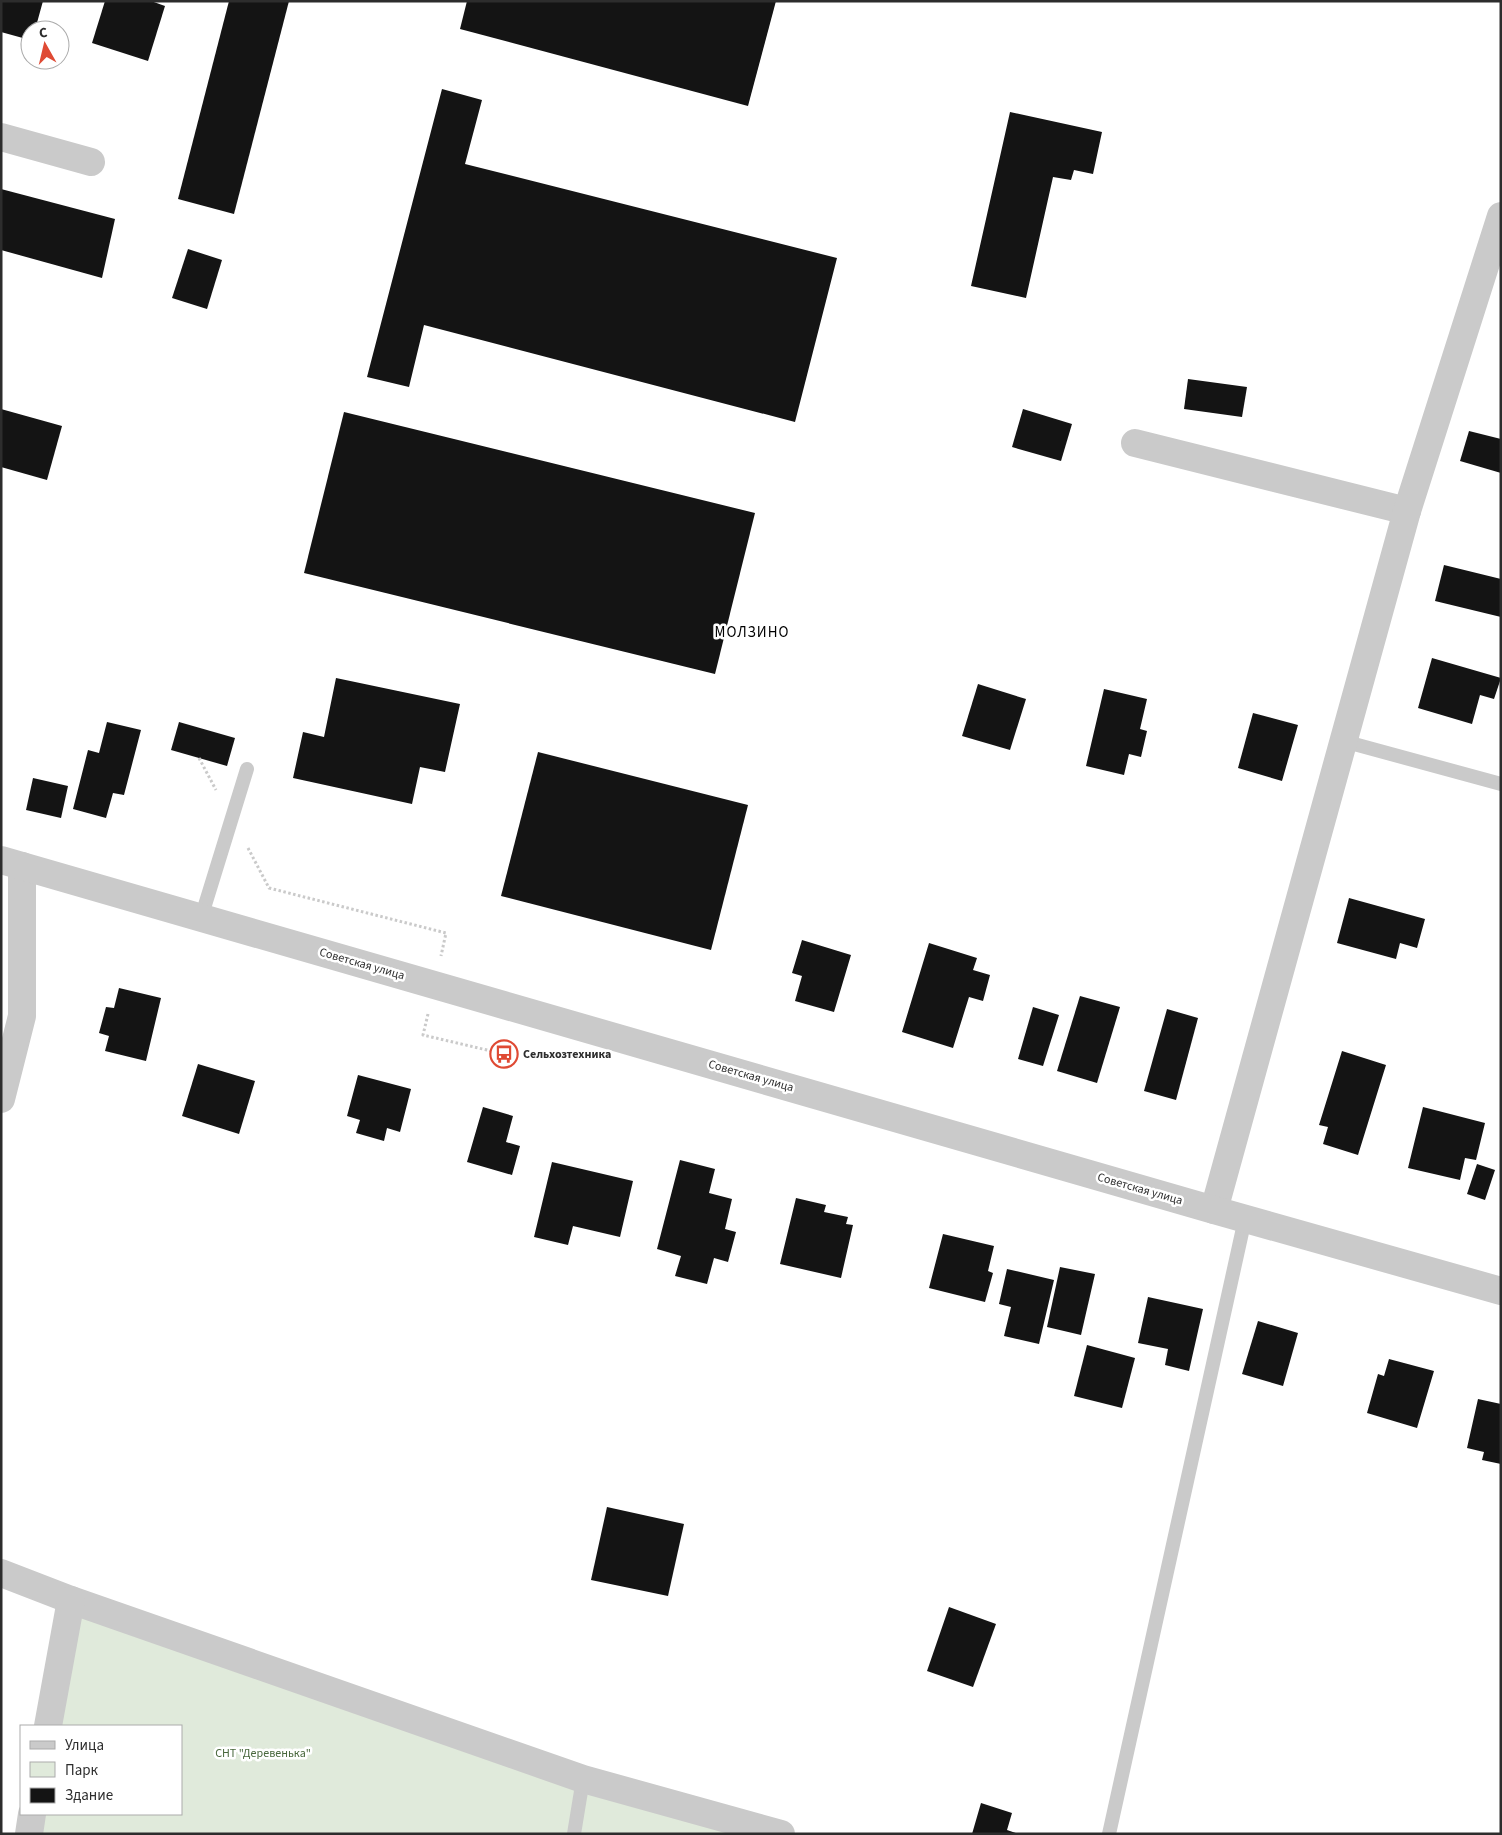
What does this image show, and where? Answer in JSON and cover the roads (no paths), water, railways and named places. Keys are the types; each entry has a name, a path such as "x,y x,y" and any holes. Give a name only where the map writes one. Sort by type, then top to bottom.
{"street":[{"path":"1,137 91,162"},
{"path":"1214,1210 1407,511 1501,216"},
{"path":"1135,443 1407,511"},
{"path":"1,1099 22,1016 12,863"},
{"name":"Советская улица","path":"12,863 1245,1219 1501,1291"},
{"path":"1,1573 71,1600 583,1779 781,1834"},
{"path":"48,1725 71,1600"},
{"path":"29,1834 32,1815"}],"lane":[{"path":"1343,741 1501,784"},
{"path":"201,918 247,770"},
{"path":"1109,1834 1245,1219"},
{"path":"574,1834 583,1779"}],"place":[{"name":"Сельхозтехника","path":"504,1054"}],"district":[{"name":"МОЛЗИНО","path":"752,632"}],"park label":[{"name":"СНТ \"Деревенька\"","path":"263,1753"}]}
